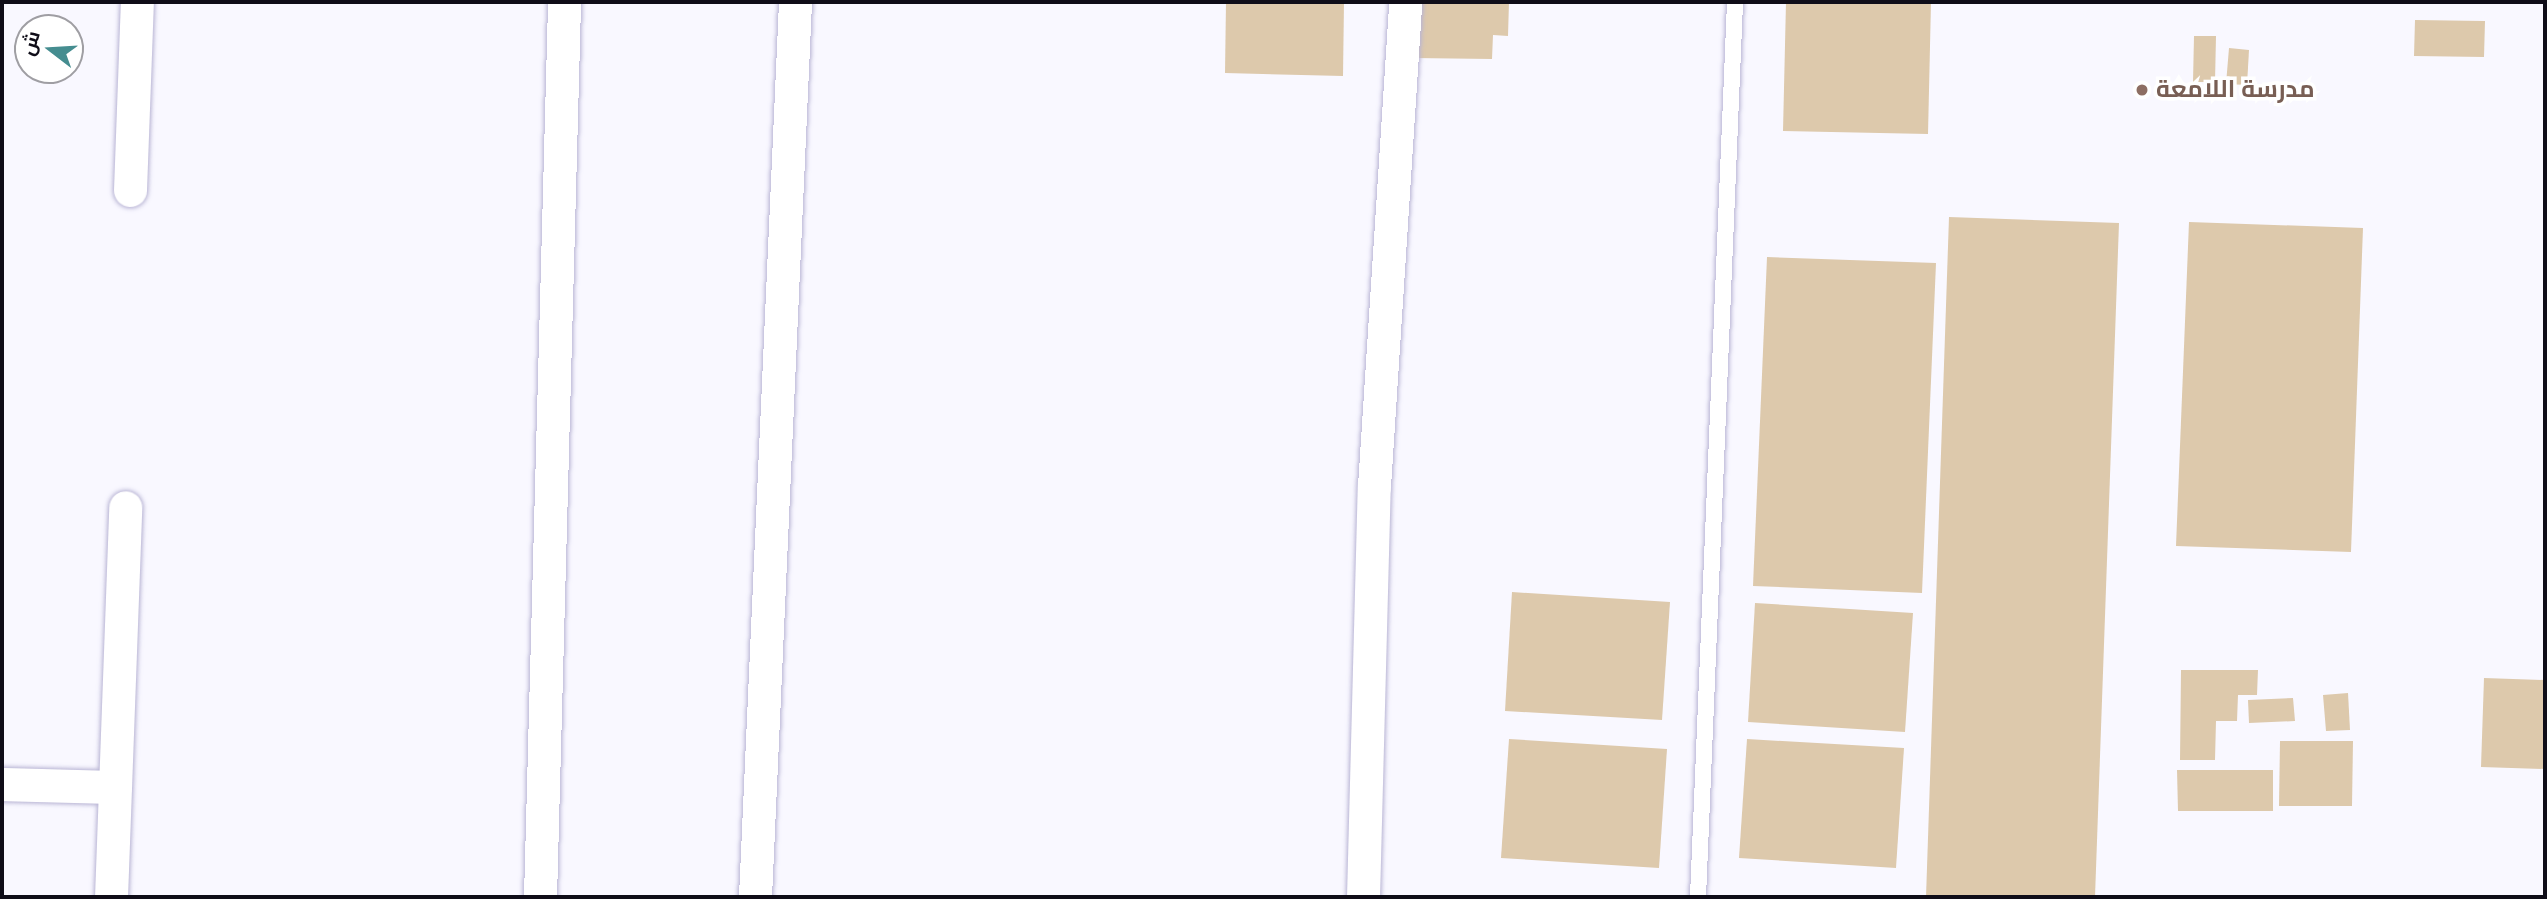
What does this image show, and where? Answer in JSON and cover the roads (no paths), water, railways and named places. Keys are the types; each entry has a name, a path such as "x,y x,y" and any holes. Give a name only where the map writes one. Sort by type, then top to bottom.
{"street":[{"path":"130,190 137,2"},
{"path":"540,897 564,2"},
{"path":"755,897 795,2"},
{"path":"1363,897 1374,486 1405,2"},
{"path":"111,897 125,507"},
{"path":"2,784 115,787"}],"lane":[{"path":"1698,897 1735,2"}],"place":[{"name":"مدرسة اللامعة","path":"2142,90"}]}
